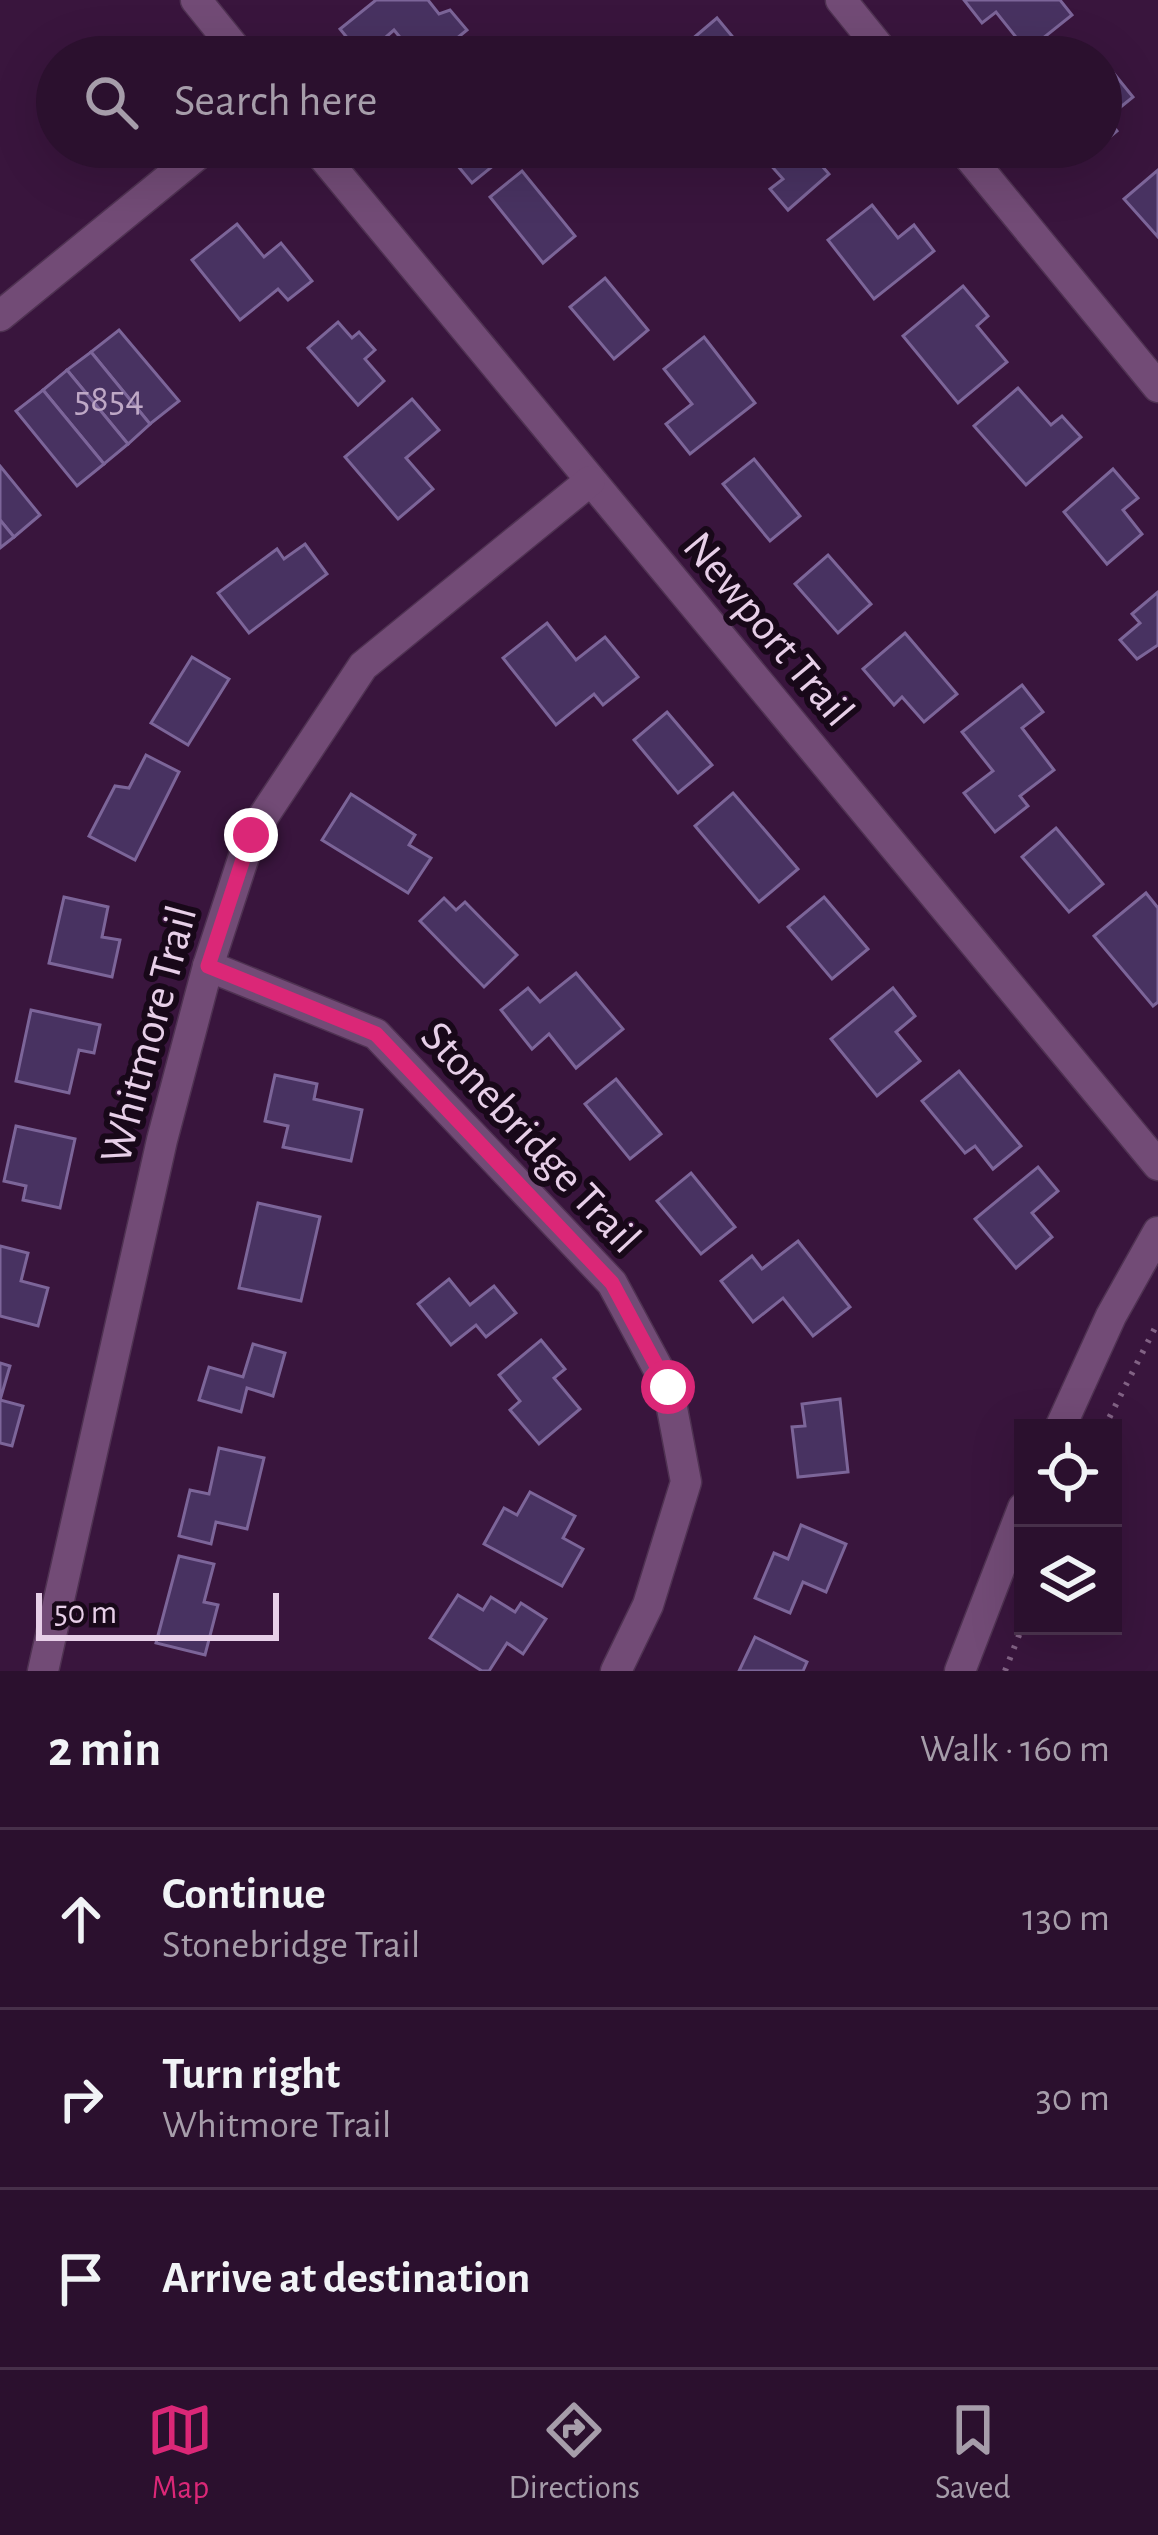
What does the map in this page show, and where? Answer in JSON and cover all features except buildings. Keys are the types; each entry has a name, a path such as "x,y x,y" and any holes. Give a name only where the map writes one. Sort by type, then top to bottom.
{"street":[{"path":"196,0 225,36"},
{"path":"841,0 870,36"},
{"path":"0,316 180,168"},
{"name":"Newport Trail","path":"332,168 1158,1165"},
{"path":"978,168 1158,388"},
{"name":"Whitmore Trail","path":"43,1671 162,1140 208,966 251,835 363,666 590,481"},
{"name":"Stonebridge Trail","path":"208,966 376,1034 612,1283 668,1387 686,1483 648,1605 616,1671"},
{"path":"1064,1419 1111,1316 1158,1232"},
{"path":"960,1671 1016,1527"}],"path":[{"path":"1109,1419 1158,1322"},
{"path":"1005,1671 1019,1635"}],"route":[{"path":"251,835 208,966 376,1034 612,1283 668,1387"}]}
